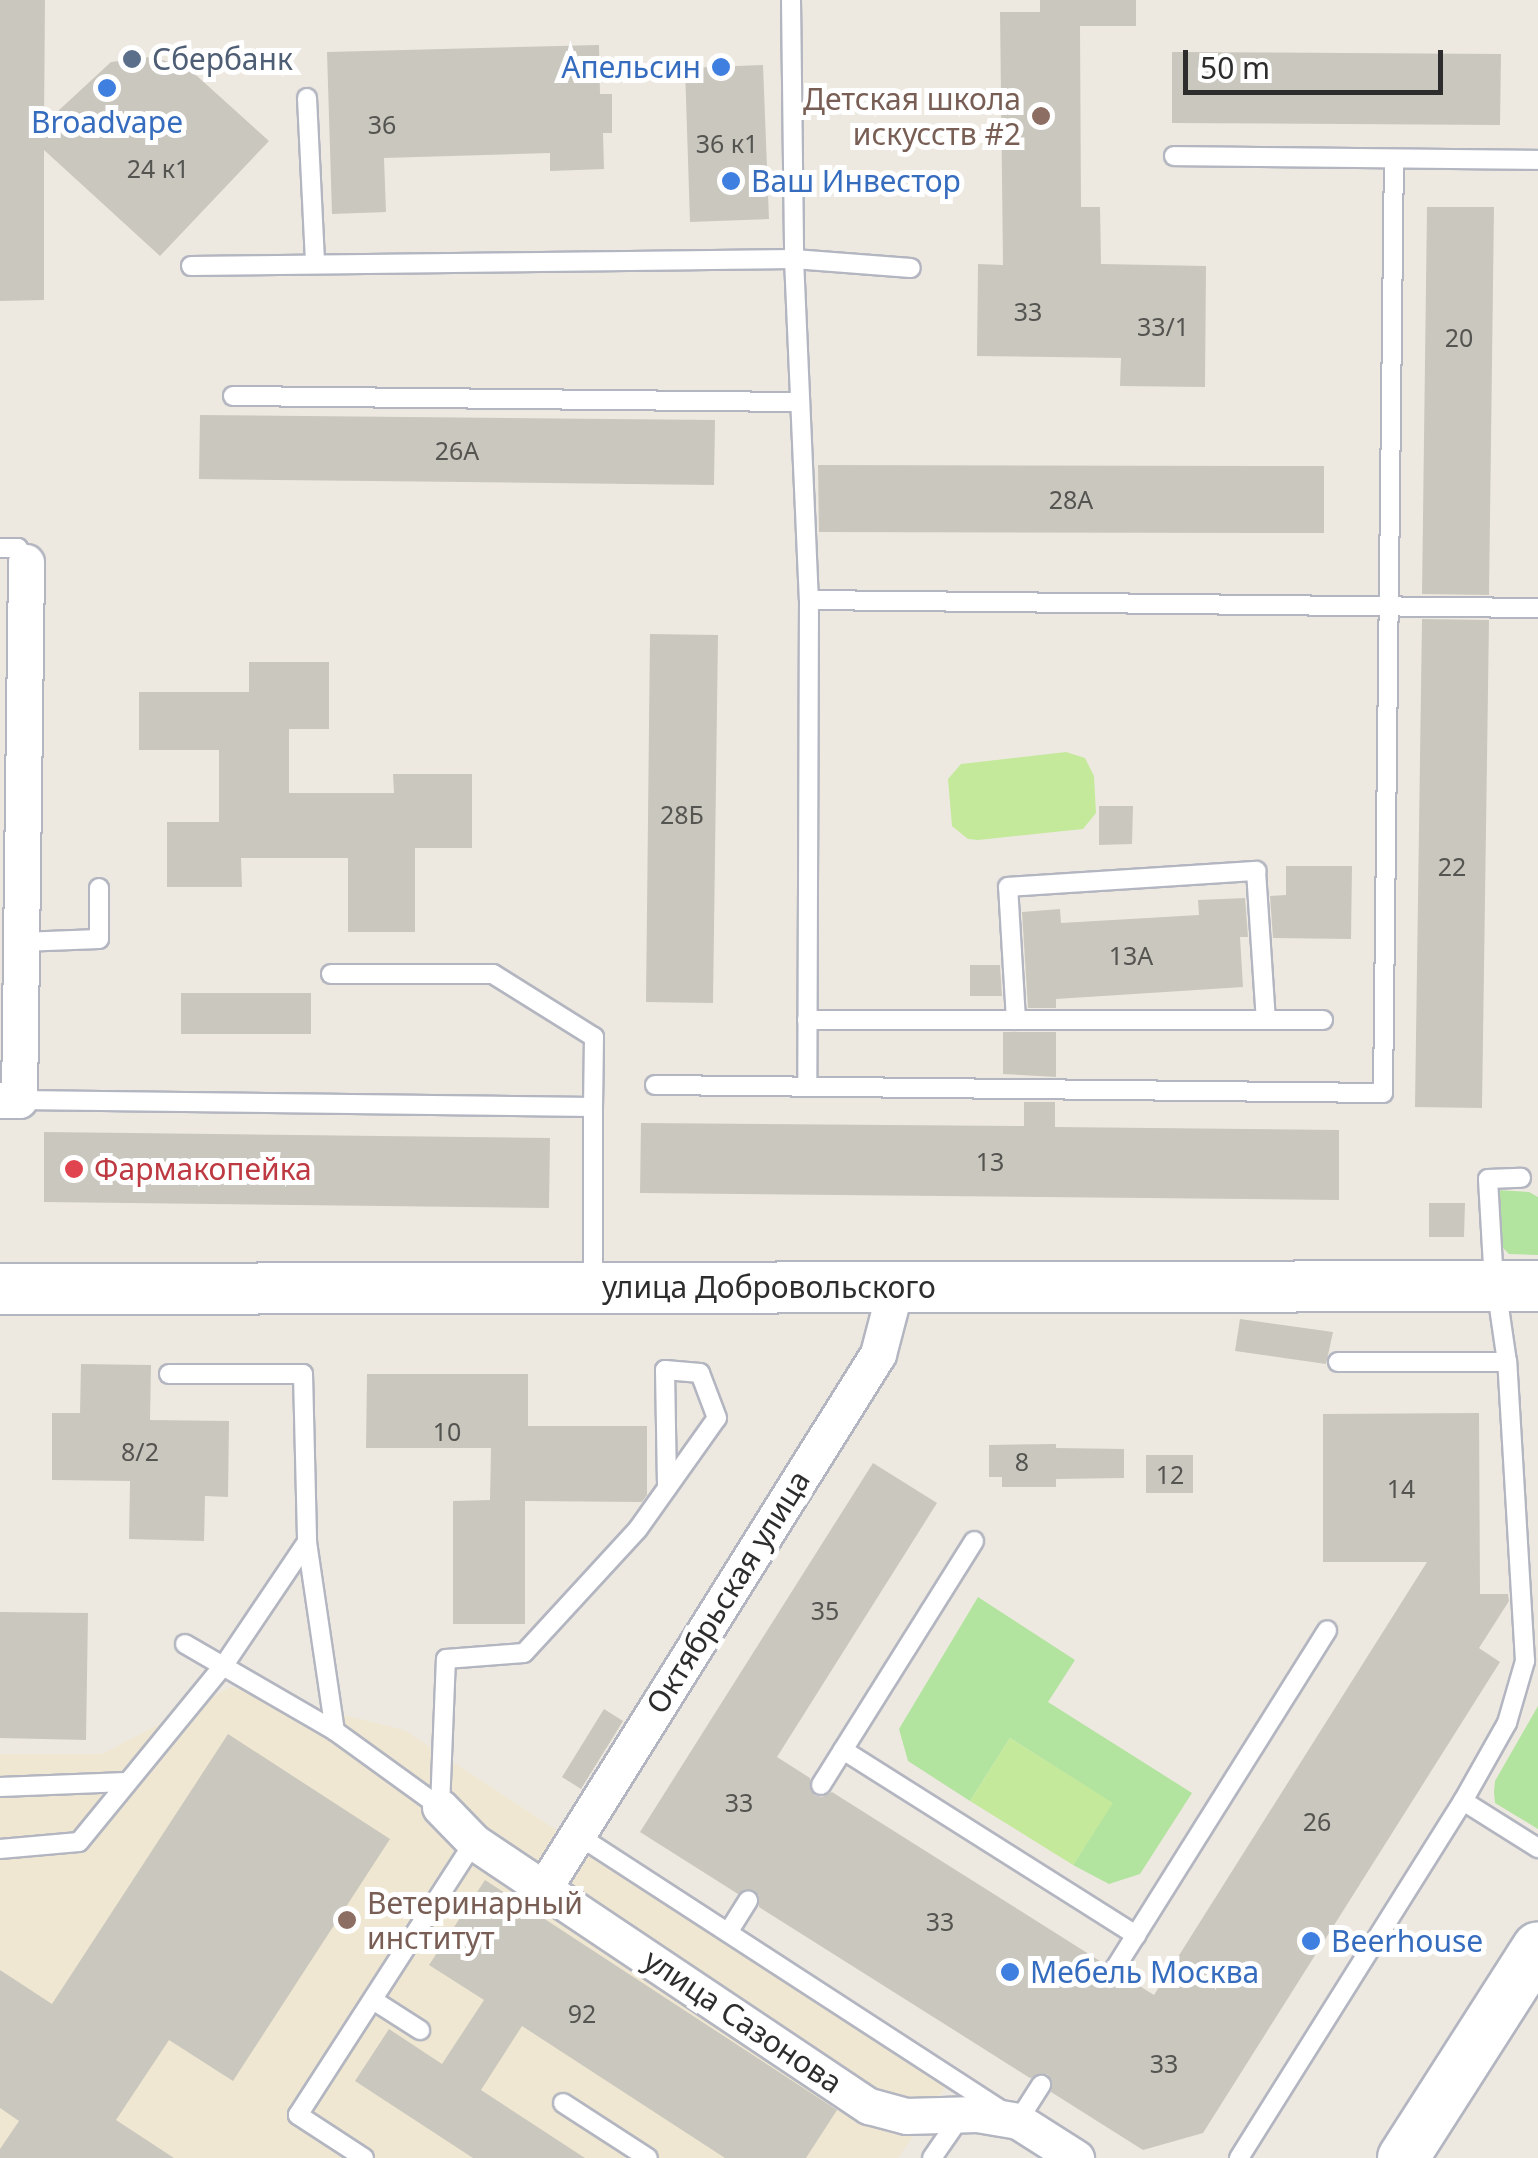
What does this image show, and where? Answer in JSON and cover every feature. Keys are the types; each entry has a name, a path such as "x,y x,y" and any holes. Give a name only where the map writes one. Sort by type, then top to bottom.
{"street":[{"path":"9,1100 20,942 13,555"},
{"name":"улица Добровольского","path":"0,1288 1517,1286"},
{"name":"Октябрьская улица","path":"544,1888 878,1354 894,1288"},
{"name":"улица Сазонова","path":"440,1807 474,1842 869,2106 906,2116 1018,2120 1076,2158"},
{"path":"1403,2158 1538,1946"}],"lane":[{"path":"791,0 794,259 809,600 807,1087"},
{"path":"306,98 314,262"},
{"path":"1174,156 1538,160"},
{"path":"655,1085 1383,1092 1394,159"},
{"path":"191,266 794,259 911,268"},
{"path":"232,396 800,402"},
{"path":"809,600 1538,608"},
{"path":"1016,1020 1008,887 1256,871 1266,1020"},
{"path":"20,942 99,939 99,888"},
{"path":"331,974 493,974 594,1036 593,1286"},
{"path":"807,1020 1323,1020"},
{"path":"9,1100 593,1106"},
{"path":"1238,2158 1463,1801 1507,1723 1524,1661 1507,1362 1517,1286 1488,1180 1520,1178"},
{"path":"1338,1362 1507,1362"},
{"path":"440,1807 446,1660 524,1654 638,1529 667,1488 716,1418 700,1373 665,1370 667,1488"},
{"path":"168,1374 303,1374 307,1542 335,1731"},
{"path":"821,1785 974,1541"},
{"path":"0,1850 79,1842 224,1666 307,1542"},
{"path":"1114,1970 1328,1630"},
{"path":"185,1644 335,1731 440,1807"},
{"path":"843,1750 1136,1935"},
{"path":"0,1788 126,1782"},
{"path":"1463,1801 1538,1848"},
{"path":"576,1834 1018,2120 1041,2085"},
{"path":"364,2158 298,2115 474,1842"},
{"path":"729,1931 748,1901"},
{"path":"373,2000 420,2030"},
{"path":"564,2103 648,2158"},
{"path":"932,2158 962,2116"}],"shaded area":[{"name":"Ветеринарный институт","path":"231,1687 404,1730 946,2086 898,2158 0,2158 0,1754 102,1754"}],"green space":[{"path":"1066,752 1085,758 1094,776 1096,813 1083,829 978,840 968,839 952,826 948,779 961,764"},
{"path":"1496,1190 1529,1192 1538,1197 1538,1255 1509,1254 1496,1241"},
{"path":"978,1597 1075,1660 1048,1702 1192,1793 1140,1874 1109,1884 1073,1865 1112,1803 1010,1738 970,1801 908,1761 899,1729"},
{"path":"1538,1706 1538,1829 1495,1803 1494,1792 1495,1781"},
{"path":"1010,1738 1113,1803 1073,1865 970,1801"}],"building":[{"path":"0,0 45,0 44,124 111,62 151,57 187,67 269,141 160,256 44,150 44,300 0,301"},
{"path":"1040,0 1136,0 1136,26 1080,26 1081,207 1100,207 1101,264 1206,266 1205,387 1120,386 1121,358 977,356 978,264 1003,265 1000,12 1040,12"},
{"path":"599,45 600,94 612,94 612,133 603,133 604,169 550,171 550,153 384,158 386,212 332,214 327,52"},
{"path":"1172,52 1501,54 1500,125 1172,123"},
{"path":"763,65 769,219 690,222 685,68"},
{"path":"1427,207 1494,207 1489,595 1422,594"},
{"path":"200,415 715,420 714,485 199,479"},
{"path":"818,465 1324,466 1324,533 819,532"},
{"path":"1422,619 1489,620 1482,1108 1415,1107"},
{"path":"650,634 718,635 713,1003 646,1002"},
{"path":"249,662 329,662 329,729 289,729 289,793 394,793 393,774 472,774 472,848 415,848 415,932 348,932 348,858 241,858 242,887 167,887 167,822 219,822 219,750 139,750 139,692 249,692"},
{"path":"1099,806 1133,806 1132,844 1099,845"},
{"path":"1286,866 1352,866 1351,939 1273,938 1270,896 1286,895"},
{"path":"1245,898 1248,937 1240,937 1243,987 1056,999 1056,1008 1028,1008 1022,912 1060,909 1061,923 1199,915 1198,900"},
{"path":"970,965 1000,965 1002,996 970,996"},
{"path":"181,993 311,993 311,1034 181,1034"},
{"path":"1003,1032 1056,1032 1056,1077 1003,1074"},
{"path":"1024,1102 1055,1102 1055,1127 1339,1130 1339,1200 640,1193 641,1123 1024,1126"},
{"path":"44,1132 550,1138 549,1208 44,1202"},
{"path":"1429,1203 1465,1203 1464,1237 1429,1237"},
{"path":"1240,1319 1333,1332 1326,1364 1235,1351"},
{"path":"81,1364 151,1365 150,1420 229,1421 228,1497 205,1496 204,1541 129,1539 130,1481 52,1480 52,1413 80,1413"},
{"path":"367,1374 528,1374 528,1426 647,1426 647,1495 642,1502 525,1501 525,1624 453,1624 453,1501 490,1500 491,1448 366,1448"},
{"path":"1479,1413 1480,1594 1508,1594 1509,1601 1479,1648 1500,1662 1203,2133 1143,2150 1051,2092 1052,2080 1047,2074 1030,2078 759,1907 759,1896 754,1890 738,1894 640,1832 873,1463 937,1503 777,1757 810,1778 814,1795 822,1797 832,1792 1103,1963 1107,1980 1115,1982 1125,1977 1154,1995 1427,1562 1323,1562 1323,1414"},
{"path":"1056,1444 1056,1448 1124,1449 1124,1478 1056,1479 1056,1487 1002,1487 1002,1477 989,1477 989,1445"},
{"path":"1146,1455 1193,1455 1193,1493 1146,1493"},
{"path":"0,1612 88,1613 86,1740 0,1738"},
{"path":"604,1709 623,1721 581,1789 562,1777"},
{"path":"228,1734 390,1839 233,2081 169,2040 116,2120 174,2158 0,2158 0,2149 19,2121 0,2108 0,1970 52,2004"},
{"path":"485,1880 837,2110 806,2158 725,2158 522,2026 481,2090 585,2158 473,2158 355,2081 389,2029 442,2064 484,2000 429,1965"}],"place":[{"name":"Сбербанк","path":"132,59"},
{"name":"Апельсин","path":"721,67"},
{"name":"Broadvape","path":"107,88"},
{"name":"Детская школа искусств #2","path":"1041,116"},
{"name":"Ваш Инвестор","path":"731,181"},
{"name":"Фармакопейка","path":"74,1169"},
{"name":"Ветеринарный институт","path":"347,1920"},
{"name":"Beerhouse","path":"1311,1941"},
{"name":"Мебель Москва","path":"1010,1972"}]}
